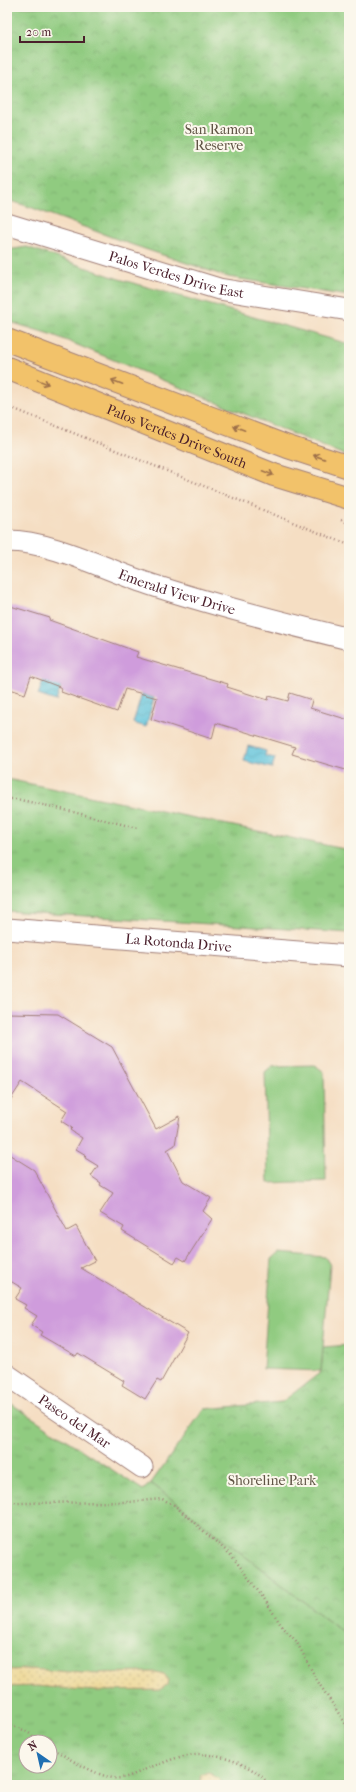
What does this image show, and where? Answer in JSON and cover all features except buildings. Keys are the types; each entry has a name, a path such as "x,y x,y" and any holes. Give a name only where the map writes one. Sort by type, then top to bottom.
{"main road":[{"name":"Palos Verdes Drive South","path":"7,340 288,447 349,467"},
{"name":"Palos Verdes Drive South","path":"7,368 274,475 349,498"}],"street":[{"name":"Palos Verdes Drive East","path":"7,224 219,289 349,310"},
{"name":"Emerald View Drive","path":"7,541 52,548 151,585 240,612 349,639"},
{"name":"La Rotonda Drive","path":"7,929 349,956"},
{"name":"Paseo del Mar","path":"7,1375 142,1467"}],"path":[{"path":"7,406 349,545"},
{"path":"7,799 16,799 53,807 137,828"},
{"path":"7,1500 25,1503 128,1502 162,1499 174,1505 232,1556 265,1600 281,1626 296,1641 318,1682 349,1729"},
{"path":"7,1724 30,1734"},
{"path":"58,1752 81,1766 114,1778 133,1775 178,1758 200,1754 236,1762 254,1770 268,1785"}],"green space":[{"name":"San Ramon Reserve","path":"7,7 349,7 349,296 228,277 7,200"},
{"path":"27,247 119,279 349,344 349,457 53,335 7,321 7,250"},
{"path":"7,779 349,850 349,933 7,911"},
{"path":"315,1065 324,1072 326,1181 268,1183 265,1072 272,1066"},
{"path":"278,1253 325,1257 330,1265 321,1371 263,1369 271,1259"},
{"name":"Shoreline Park","path":"349,1345 349,1637 151,1483 204,1409 282,1402 321,1372 323,1347"},
{"path":"7,1401 143,1490 151,1483 349,1637 349,1785 7,1785"}],"sand":[{"path":"31,1669 82,1673 156,1672 164,1674 168,1679 167,1685 159,1690 95,1691 36,1686 7,1687 7,1670"},
{"path":"208,1772 220,1780 223,1785 201,1785 201,1775"}],"water":[{"path":"50,662 61,687 56,701 38,695"},
{"path":"142,694 154,698 146,727 133,723"},
{"path":"248,746 266,751 265,756 275,758 272,768 244,761"}]}
